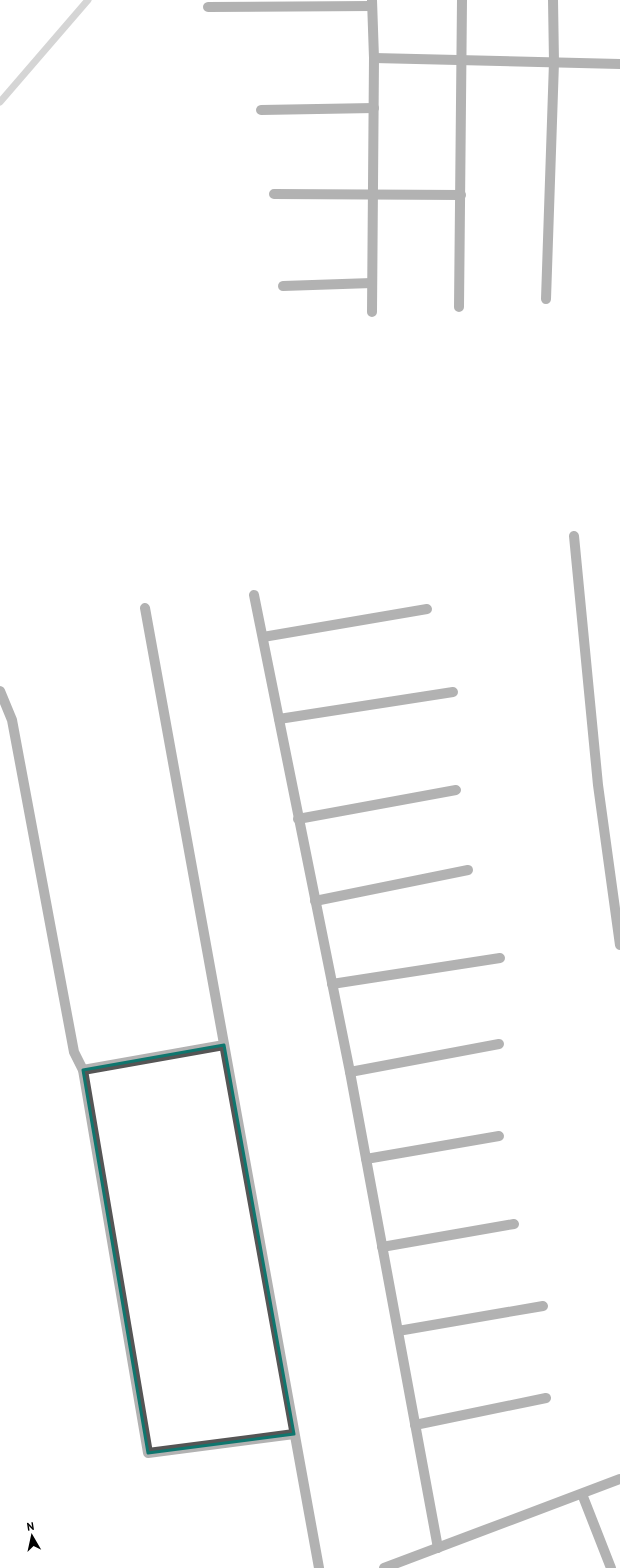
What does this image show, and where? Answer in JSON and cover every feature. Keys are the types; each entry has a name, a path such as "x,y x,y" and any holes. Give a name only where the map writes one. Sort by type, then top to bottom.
{"street":[{"path":"459,307 462,0"},
{"path":"546,299 554,62 553,0"},
{"path":"208,7 372,3 374,58 372,312"},
{"path":"374,58 620,64"},
{"path":"261,110 374,108"},
{"path":"274,194 460,195"},
{"path":"283,286 372,283"},
{"path":"574,536 598,785 620,945"},
{"path":"254,595 350,1072 438,1548"},
{"path":"145,608 319,1568"},
{"path":"263,637 427,609"},
{"path":"0,691 12,720 74,1052 84,1070 148,1452 294,1434"},
{"path":"279,719 453,692"},
{"path":"298,819 456,790"},
{"path":"315,901 468,870"},
{"path":"332,984 500,958"},
{"path":"350,1072 499,1044"},
{"path":"84,1070 224,1045"},
{"path":"366,1159 499,1136"},
{"path":"382,1247 514,1224"},
{"path":"398,1331 543,1306"},
{"path":"415,1425 546,1398"},
{"path":"384,1568 620,1480"},
{"path":"582,1494 611,1568"}],"highlighted area":[{"path":"224,1045 294,1434 148,1453 83,1070"}],"waterway":[{"path":"0,102 88,0"}]}
